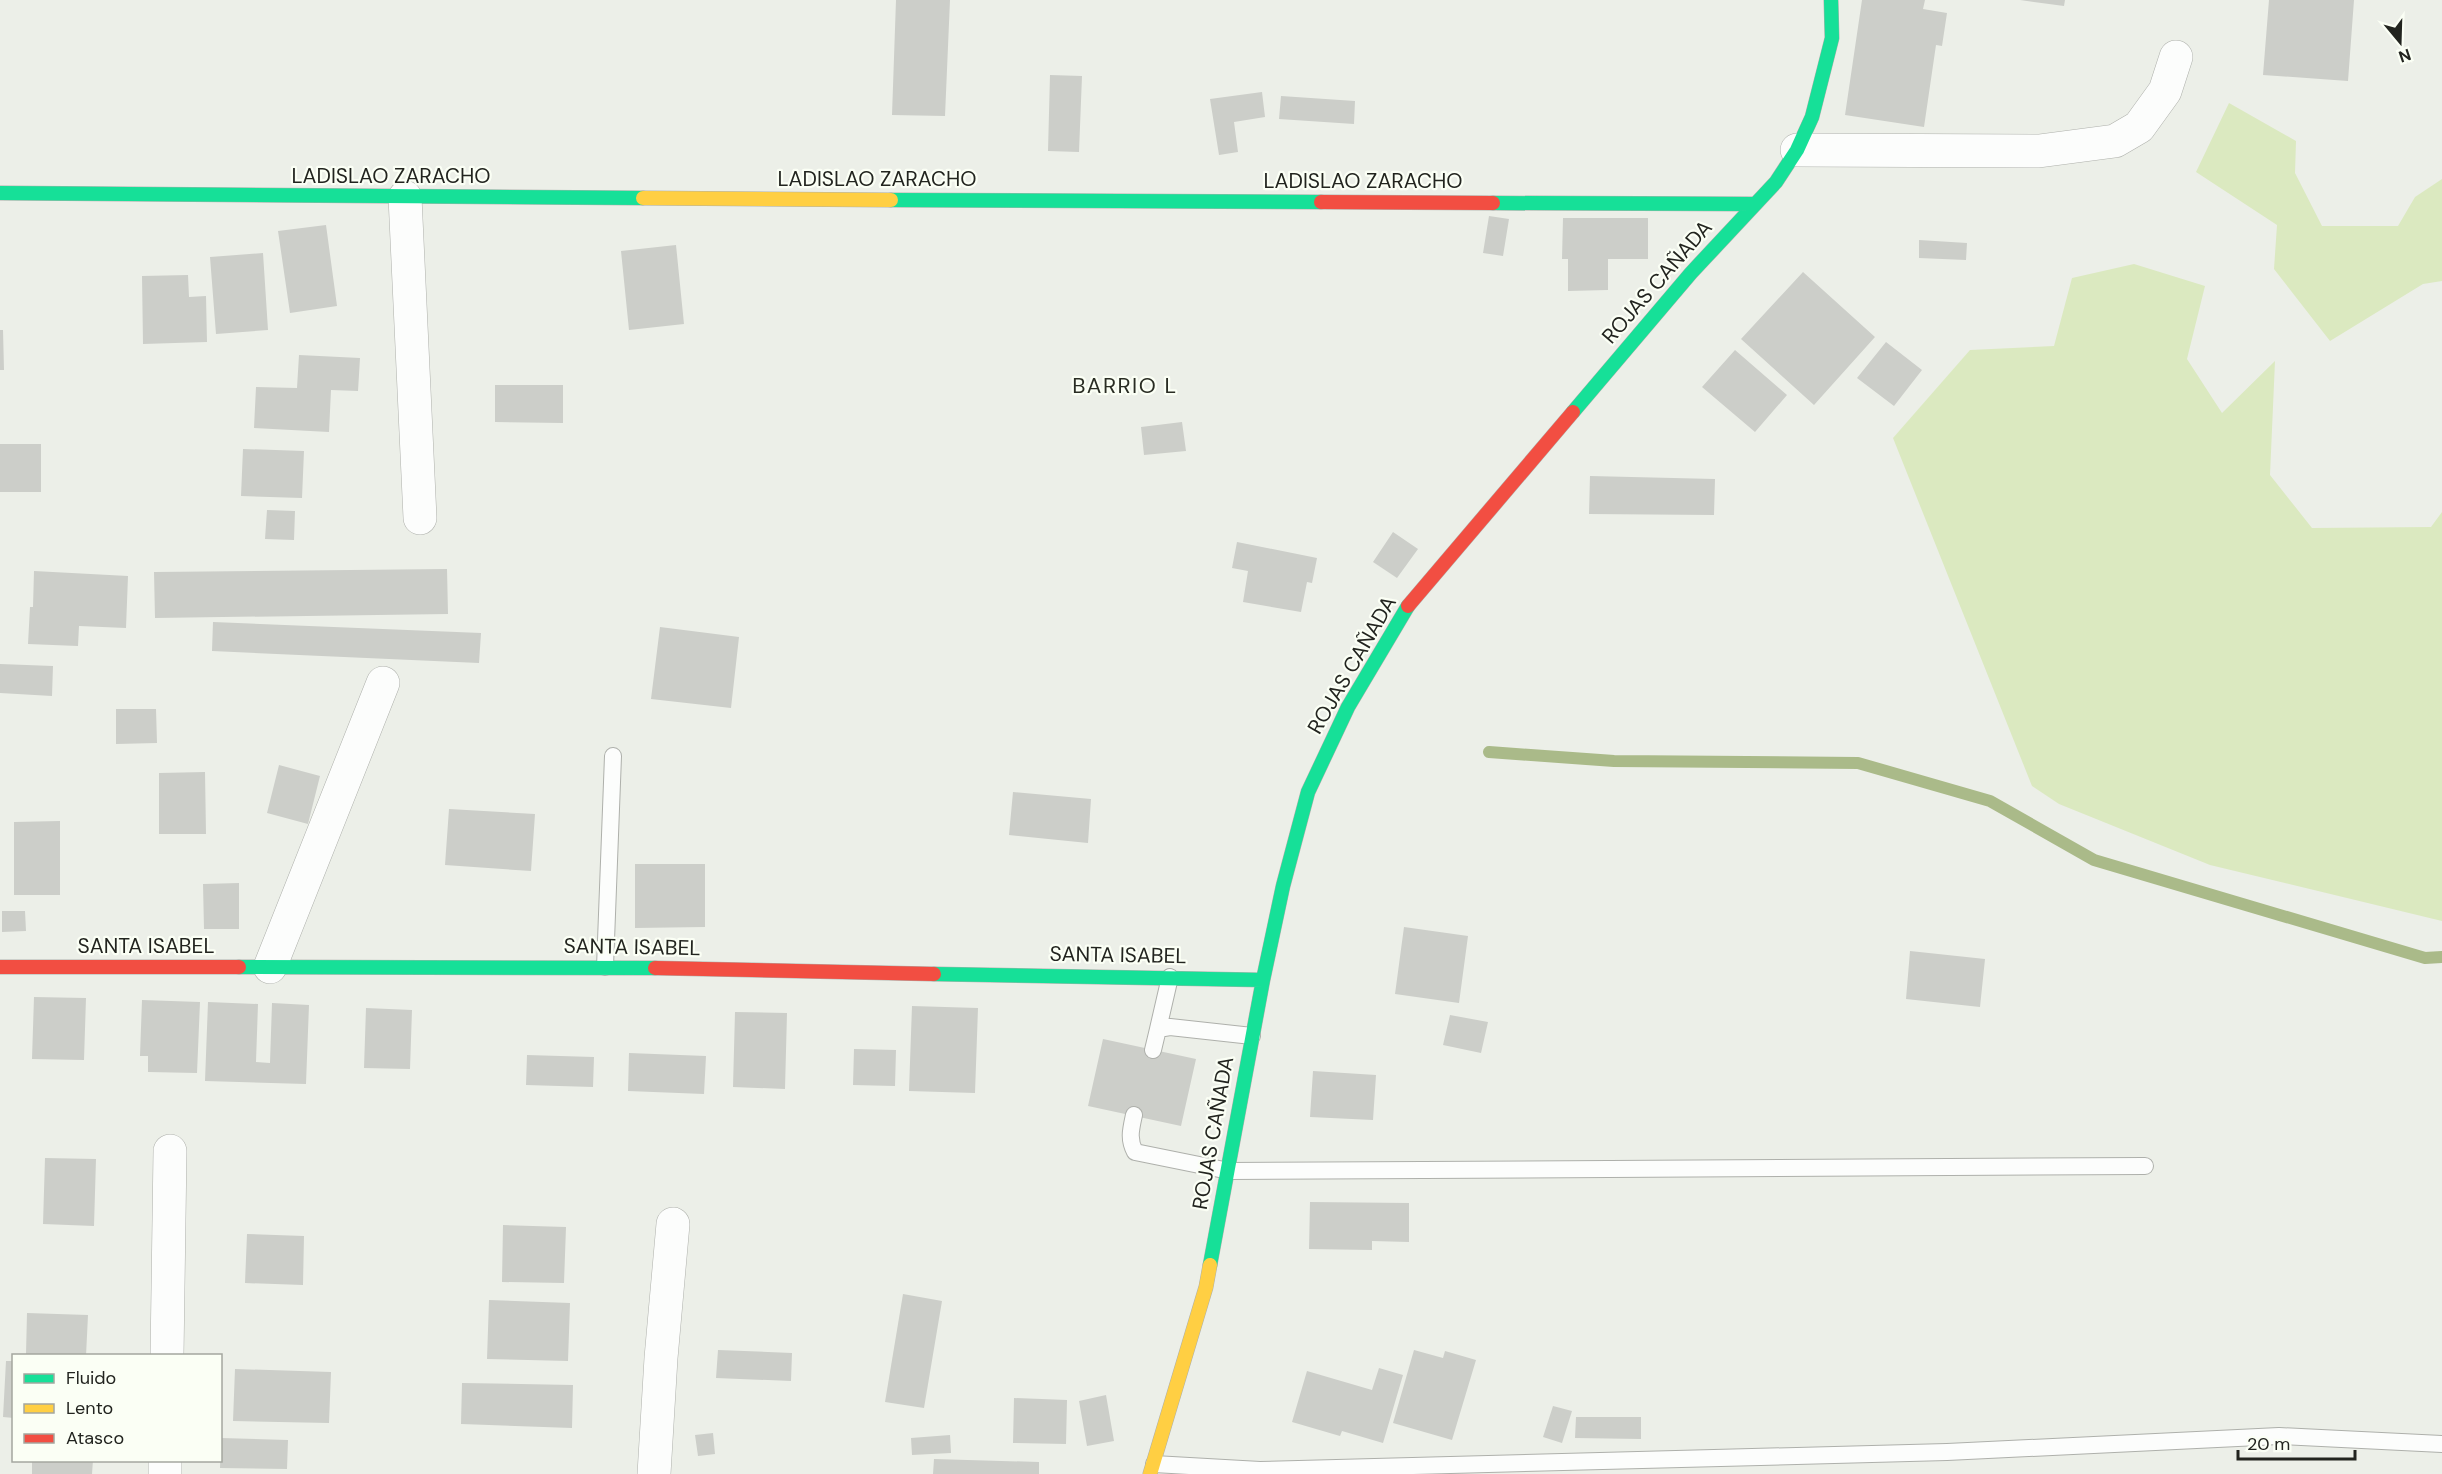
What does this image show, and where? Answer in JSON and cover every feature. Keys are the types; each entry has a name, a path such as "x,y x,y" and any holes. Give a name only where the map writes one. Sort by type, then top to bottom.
{"street":[{"name":"ROJAS CAÑADA","path":"1152,1469 1206,1287 1263,980 1283,885 1308,792 1348,707 1406,608 1683,282 1776,182 1797,150 1812,117 1832,38 1831,0"},
{"path":"1797,150 2039,151 2115,141 2139,127 2165,91 2176,57"},
{"name":"LADISLAO ZARACHO","path":"0,193 1754,204"},
{"path":"405,197 420,518"},
{"path":"270,967 383,683"},
{"name":"SANTA ISABEL","path":"0,967 604,967 1263,980"},
{"path":"167,1354 170,1151"},
{"path":"654,1474 661,1358 673,1224"}],"lane":[{"path":"604,967 613,756"},
{"path":"1153,1050 1170,977"},
{"path":"1158,1029 1183,1027 1252,1036"},
{"path":"1134,1115 1130,1143 1135,1152 1229,1171 2145,1166"},
{"path":"1152,1469 1260,1470 1947,1452 2279,1436 2442,1444"}],"green space":[{"path":"2229,103 2296,141 2295,173 2322,226 2398,226 2415,197 2442,179 2442,281 2423,284 2330,341 2274,269 2277,225 2196,172"},
{"path":"2134,264 2205,286 2187,359 2222,413 2275,361 2270,475 2312,528 2431,527 2442,512 2442,921 2210,865 2059,804 2032,786 1893,438 1970,350 2054,346 2072,278"}],"building":[{"path":"896,0 950,0 945,116 892,115"},
{"path":"1862,0 1925,0 1923,9 1947,13 1942,46 1936,45 1924,127 1845,115"},
{"path":"2020,0 2065,0 2064,6"},
{"path":"2269,0 2354,0 2348,81 2263,75"},
{"path":"1050,75 1082,76 1079,152 1048,151"},
{"path":"1262,92 1265,117 1234,122 1238,152 1219,155 1210,99"},
{"path":"1281,96 1355,101 1354,124 1279,119"},
{"path":"1489,216 1509,219 1503,256 1483,253"},
{"path":"1563,218 1648,218 1648,259 1608,259 1608,290 1568,291 1568,259 1562,259"},
{"path":"326,225 337,306 290,313 278,231"},
{"path":"1919,240 1967,243 1966,260 1919,258"},
{"path":"676,245 684,324 629,330 621,251"},
{"path":"263,253 268,330 216,334 210,257"},
{"path":"1803,272 1875,337 1814,405 1741,339"},
{"path":"188,275 189,297 206,296 207,342 143,344 142,276"},
{"path":"0,330 3,330 4,370 0,370"},
{"path":"1886,342 1922,370 1894,406 1857,378"},
{"path":"1735,350 1787,395 1755,432 1702,387"},
{"path":"299,355 360,358 358,391 331,390 329,432 254,428 256,387 297,388"},
{"path":"495,385 563,385 563,423 495,422"},
{"path":"1182,422 1186,451 1144,455 1141,427"},
{"path":"0,444 41,444 41,492 0,492"},
{"path":"243,449 304,451 302,498 241,496"},
{"path":"1590,476 1715,479 1714,515 1589,514"},
{"path":"267,510 295,511 294,540 265,539"},
{"path":"1393,532 1418,549 1397,578 1373,562"},
{"path":"1237,542 1317,558 1312,583 1307,582 1301,612 1243,602 1248,571 1232,568"},
{"path":"447,569 448,614 155,618 154,572"},
{"path":"34,571 128,576 126,628 79,626 78,646 28,644 30,607 33,607"},
{"path":"213,622 481,633 479,663 212,651"},
{"path":"660,627 739,637 731,708 651,699"},
{"path":"0,664 53,666 52,696 0,693"},
{"path":"116,709 156,709 157,743 116,744"},
{"path":"279,765 320,776 308,824 267,813"},
{"path":"205,772 206,834 159,834 159,773"},
{"path":"1013,792 1091,799 1088,843 1009,835"},
{"path":"449,809 535,814 531,871 445,865"},
{"path":"60,821 60,895 14,895 14,822"},
{"path":"635,864 705,864 705,927 635,928"},
{"path":"239,883 239,929 204,929 203,884"},
{"path":"2,911 25,911 26,931 2,932"},
{"path":"1404,927 1468,936 1459,1003 1395,994"},
{"path":"1910,951 1985,959 1980,1007 1906,999"},
{"path":"34,997 86,998 84,1060 32,1059"},
{"path":"142,1000 200,1002 197,1073 148,1072 148,1056 140,1056"},
{"path":"208,1002 258,1004 256,1062 270,1063 272,1003 309,1005 306,1084 205,1081"},
{"path":"912,1006 978,1008 975,1093 909,1091"},
{"path":"366,1008 412,1010 410,1069 364,1068"},
{"path":"735,1012 787,1013 785,1089 733,1087"},
{"path":"1450,1015 1488,1022 1481,1053 1443,1045"},
{"path":"1103,1039 1196,1059 1181,1126 1088,1106"},
{"path":"854,1049 896,1050 895,1086 853,1085"},
{"path":"629,1053 706,1056 704,1094 628,1091"},
{"path":"527,1055 594,1057 593,1087 526,1085"},
{"path":"1313,1071 1376,1075 1373,1120 1310,1117"},
{"path":"45,1158 96,1159 94,1226 43,1224"},
{"path":"1310,1202 1409,1203 1409,1242 1372,1241 1372,1250 1309,1249"},
{"path":"503,1225 566,1227 564,1283 502,1282"},
{"path":"247,1234 304,1236 303,1285 245,1283"},
{"path":"903,1294 942,1301 924,1408 885,1402"},
{"path":"489,1300 570,1303 568,1361 487,1359"},
{"path":"27,1313 88,1315 86,1354 26,1354"},
{"path":"718,1350 792,1353 791,1381 716,1378"},
{"path":"1414,1350 1443,1358 1445,1351 1476,1360 1452,1440 1393,1423"},
{"path":"6,1361 12,1361 12,1418 3,1417"},
{"path":"1379,1368 1403,1375 1383,1443 1342,1431 1340,1436 1292,1422 1307,1371 1372,1390"},
{"path":"235,1369 331,1372 329,1423 233,1421"},
{"path":"462,1383 573,1385 572,1428 461,1424"},
{"path":"1106,1395 1114,1441 1087,1446 1079,1401"},
{"path":"1014,1398 1067,1400 1066,1444 1013,1443"},
{"path":"1553,1406 1572,1411 1562,1443 1543,1437"},
{"path":"1576,1417 1641,1417 1641,1439 1575,1438"},
{"path":"713,1433 715,1454 698,1456 695,1435"},
{"path":"950,1435 951,1453 912,1455 911,1438"},
{"path":"222,1438 288,1440 287,1469 220,1468"},
{"path":"934,1459 1039,1462 1039,1474 933,1474"},
{"path":"32,1462 93,1462 92,1474 32,1474"}],"waterway":[{"path":"1489,752 1614,761 1858,763 1990,801 2094,860 2425,958 2442,957"}],"traffic: fast":[{"path":"1573,412 1691,273 1776,182 1797,150 1812,117 1832,38 1831,0"},
{"path":"0,193 643,198"},
{"path":"891,200 1321,202"},
{"path":"1493,203 1754,204"},
{"path":"1210,1265 1263,980 1283,886 1308,792 1348,707 1408,606"},
{"path":"239,967 655,968"},
{"path":"934,974 1263,980"}],"traffic: slow":[{"path":"643,198 891,200"},
{"path":"1150,1474 1206,1287 1210,1265"}],"traffic: jam":[{"path":"1321,202 1493,203"},
{"path":"1408,606 1573,412"},
{"path":"0,967 239,967"},
{"path":"655,968 934,974"}],"district":[{"name":"BARRIO L","path":"1125,385"}]}
